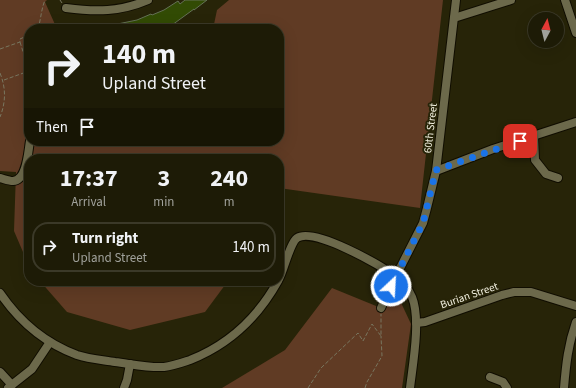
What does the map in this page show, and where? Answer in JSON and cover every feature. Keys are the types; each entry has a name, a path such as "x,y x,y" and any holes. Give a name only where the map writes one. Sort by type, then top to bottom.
{"street":[{"path":"66,8 92,11 118,9 148,0"},
{"name":"60th Street","path":"381,308 423,223 436,170 456,0"},
{"path":"454,18 511,0"},
{"path":"565,0 576,32"},
{"path":"436,170 576,122"},
{"path":"534,137 534,160 546,174 558,178"},
{"path":"0,178 13,181 19,178 24,171"},
{"path":"284,267 292,244 296,239 304,236 331,241 396,276 408,287 416,310 410,388"},
{"path":"0,294 22,321 50,342 77,355 97,360 152,367 173,366 215,348 234,335 250,320 275,286"},
{"name":"Burian Street","path":"416,323 425,322 514,292 531,292 576,306"},
{"path":"575,326 576,338"},
{"path":"564,388 567,353 575,326"},
{"path":"0,372 10,386 32,368 50,342"},
{"path":"124,388 130,364"},
{"path":"490,377 503,382 507,388"}],"path":[{"path":"39,24 40,11 45,0"},
{"path":"0,49 20,42 20,39 24,37"},
{"path":"20,42 24,55"},
{"path":"0,73 3,80 5,103 0,117"},
{"path":"3,80 24,73"},
{"path":"365,388 382,356 381,308"},
{"path":"308,388 321,368 358,333 363,341 372,324 381,336"}],"shaded area":[{"path":"0,0 47,0 45,2 55,24 24,24 24,146 284,146 284,24 214,24 217,10 229,0 443,0 420,208 284,189 284,154 24,154 24,254 14,231 16,172 0,171"},
{"path":"44,286 224,286 205,312 130,330 67,312"},
{"path":"332,288 381,308 396,292 411,324 402,388 222,388 285,350"}],"building":[{"path":"185,0 207,0 173,24 118,24 137,20 151,14 152,15 164,10 178,1 180,4"}],"route":[{"path":"391,286 423,223 436,170 520,141"}]}
